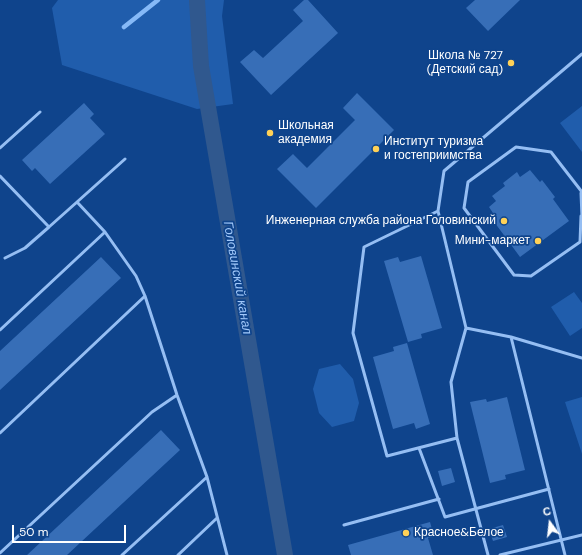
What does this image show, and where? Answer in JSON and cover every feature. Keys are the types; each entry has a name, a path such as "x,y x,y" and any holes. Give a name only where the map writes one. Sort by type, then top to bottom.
{"lane":[{"path":"488,555 457,438 451,382 466,328 438,211 444,171 582,54"},
{"path":"0,148 40,112"},
{"path":"516,147 551,152 582,192 580,242 531,276 514,275 464,208 468,182 516,147"},
{"path":"5,258 25,248 125,160"},
{"path":"0,176 49,227"},
{"path":"77,202 105,232 136,276 145,296 177,396 207,477 227,555"},
{"path":"438,211 364,247 353,333 387,456 457,438"},
{"path":"0,330 105,232"},
{"path":"0,433 145,296"},
{"path":"466,328 512,337 582,358"},
{"path":"512,337 565,555"},
{"path":"0,553 152,412 177,396"},
{"path":"419,448 445,517 549,489"},
{"path":"122,555 207,477"},
{"path":"344,525 439,499"},
{"path":"178,555 217,518"},
{"path":"500,555 560,539 582,535"}],"shaded area":[{"path":"58,0 224,0 222,16 233,104 197,109 62,65 52,8"},
{"path":"582,106 582,152 560,123"},
{"path":"574,292 582,303 582,328 570,336 551,307"},
{"path":"340,364 353,379 359,403 354,421 332,427 319,413 313,389 319,369"},
{"path":"582,397 582,454 565,402"}],"building":[{"path":"304,0 308,0 338,33 271,95 240,62 254,50 263,58 303,21 293,10"},
{"path":"475,0 520,0 488,31 466,8"},
{"path":"357,93 394,130 316,208 277,169 293,154 307,168 355,120 343,108"},
{"path":"84,103 94,114 90,118 105,134 50,184 35,168 32,171 22,160"},
{"path":"530,170 540,182 542,180 555,197 553,199 569,221 520,257 492,219 495,216 489,207 496,201 492,196 505,186 503,183 517,172 520,177"},
{"path":"421,256 442,328 421,334 422,338 408,342 384,261 398,257 400,262"},
{"path":"101,257 121,278 0,390 0,351"},
{"path":"407,343 430,424 416,429 414,423 393,429 373,357 394,351 393,347"},
{"path":"507,397 525,470 505,475 506,479 490,483 470,402 486,399 487,402"},
{"path":"161,430 180,450 67,555 27,555"},
{"path":"451,468 455,482 442,486 438,471"},
{"path":"430,522 434,537 428,538 433,555 351,555 348,545"},
{"path":"503,525 507,537 493,541 489,529"}],"waterway":[{"path":"124,27 158,0"},
{"name":"Головинский канал","path":"197,0 201,66 285,555"}],"place":[{"name":"Школа № 727 (Детский сад)","path":"511,63"},
{"name":"Школьная академия","path":"270,133"},
{"name":"Институт туризма и гостеприимства","path":"376,149"},
{"name":"Инженерная служба района Головинский","path":"504,221"},
{"name":"Мини-маркет","path":"538,241"},
{"name":"Красное&Белое","path":"406,533"}]}
